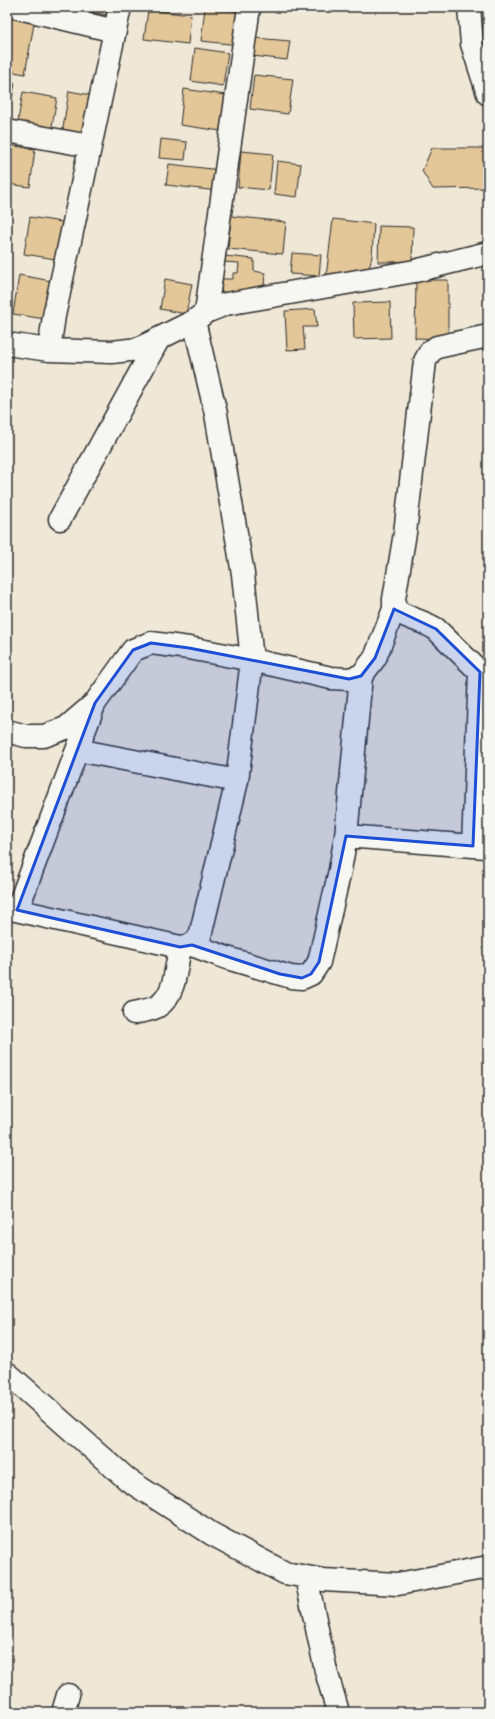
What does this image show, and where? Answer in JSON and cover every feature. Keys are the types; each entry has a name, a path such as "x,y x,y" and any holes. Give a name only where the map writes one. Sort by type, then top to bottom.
{"street":[{"path":"15,7 115,31"},
{"path":"49,350 54,316 120,7"},
{"path":"134,1013 157,1007 166,1000 172,988 186,946 200,936 237,781 252,660 244,574 200,316 249,7"},
{"path":"469,7 472,44 488,94"},
{"path":"7,131 90,146"},
{"path":"7,344 49,350 112,352 138,349 226,304 415,271 488,253"},
{"path":"95,703 12,909 186,946 290,977 302,978 311,974 319,962 340,870 346,836 361,676 375,658 394,609 394,599 405,533 425,361 430,352 437,347 488,336"},
{"path":"60,519 158,340"},
{"path":"346,836 480,846 484,672 436,629 427,623 403,616 394,609"},
{"path":"7,731 26,736 52,734 66,728 95,703 133,650 144,645 151,644 189,648 252,660 331,678 349,679 361,676"},
{"path":"77,750 237,781"},
{"path":"7,1373 128,1480 218,1537 285,1573 323,1580 398,1584 488,1567"},
{"path":"306,1577 326,1671 338,1712"}],"highlighted area":[{"path":"394,609 436,629 480,672 473,846 346,836 319,962 311,974 302,978 280,974 192,945 180,947 17,910 95,703 133,650 151,643 189,648 349,679 361,676 375,658"}],"building":[{"path":"84,7 109,7 107,15 84,11"},
{"path":"205,8 242,12 239,45 201,41"},
{"path":"148,10 191,15 188,44 144,39"},
{"path":"7,13 35,18 25,74 7,71"},
{"path":"255,38 290,41 287,60 253,56"},
{"path":"195,48 228,53 223,86 191,81"},
{"path":"254,75 293,79 288,114 250,109"},
{"path":"7,82 15,83 7,125"},
{"path":"184,89 226,95 221,131 180,125"},
{"path":"69,91 91,95 83,138 62,134"},
{"path":"23,92 57,98 51,132 17,126"},
{"path":"161,139 187,142 185,160 159,158"},
{"path":"7,145 35,149 30,187 7,184"},
{"path":"432,148 488,148 488,188 433,189 422,171"},
{"path":"241,151 273,154 269,190 238,187"},
{"path":"277,161 301,164 297,197 274,194"},
{"path":"169,164 220,170 218,191 166,185"},
{"path":"231,216 286,222 283,254 228,249"},
{"path":"30,217 68,223 62,260 24,254"},
{"path":"333,219 374,224 372,256 370,265 365,274 326,277"},
{"path":"379,226 413,227 412,262 378,262"},
{"path":"292,253 321,255 319,276 290,274"},
{"path":"225,256 254,259 254,271 265,273 264,286 250,288 245,294 221,292 222,279 233,279 233,273 238,273 239,263 224,262"},
{"path":"19,275 57,282 51,320 13,314"},
{"path":"165,279 192,284 186,314 160,309"},
{"path":"416,280 448,280 448,339 415,338"},
{"path":"390,302 391,338 354,339 353,303"},
{"path":"315,309 317,327 303,327 305,349 287,350 285,311"}]}
